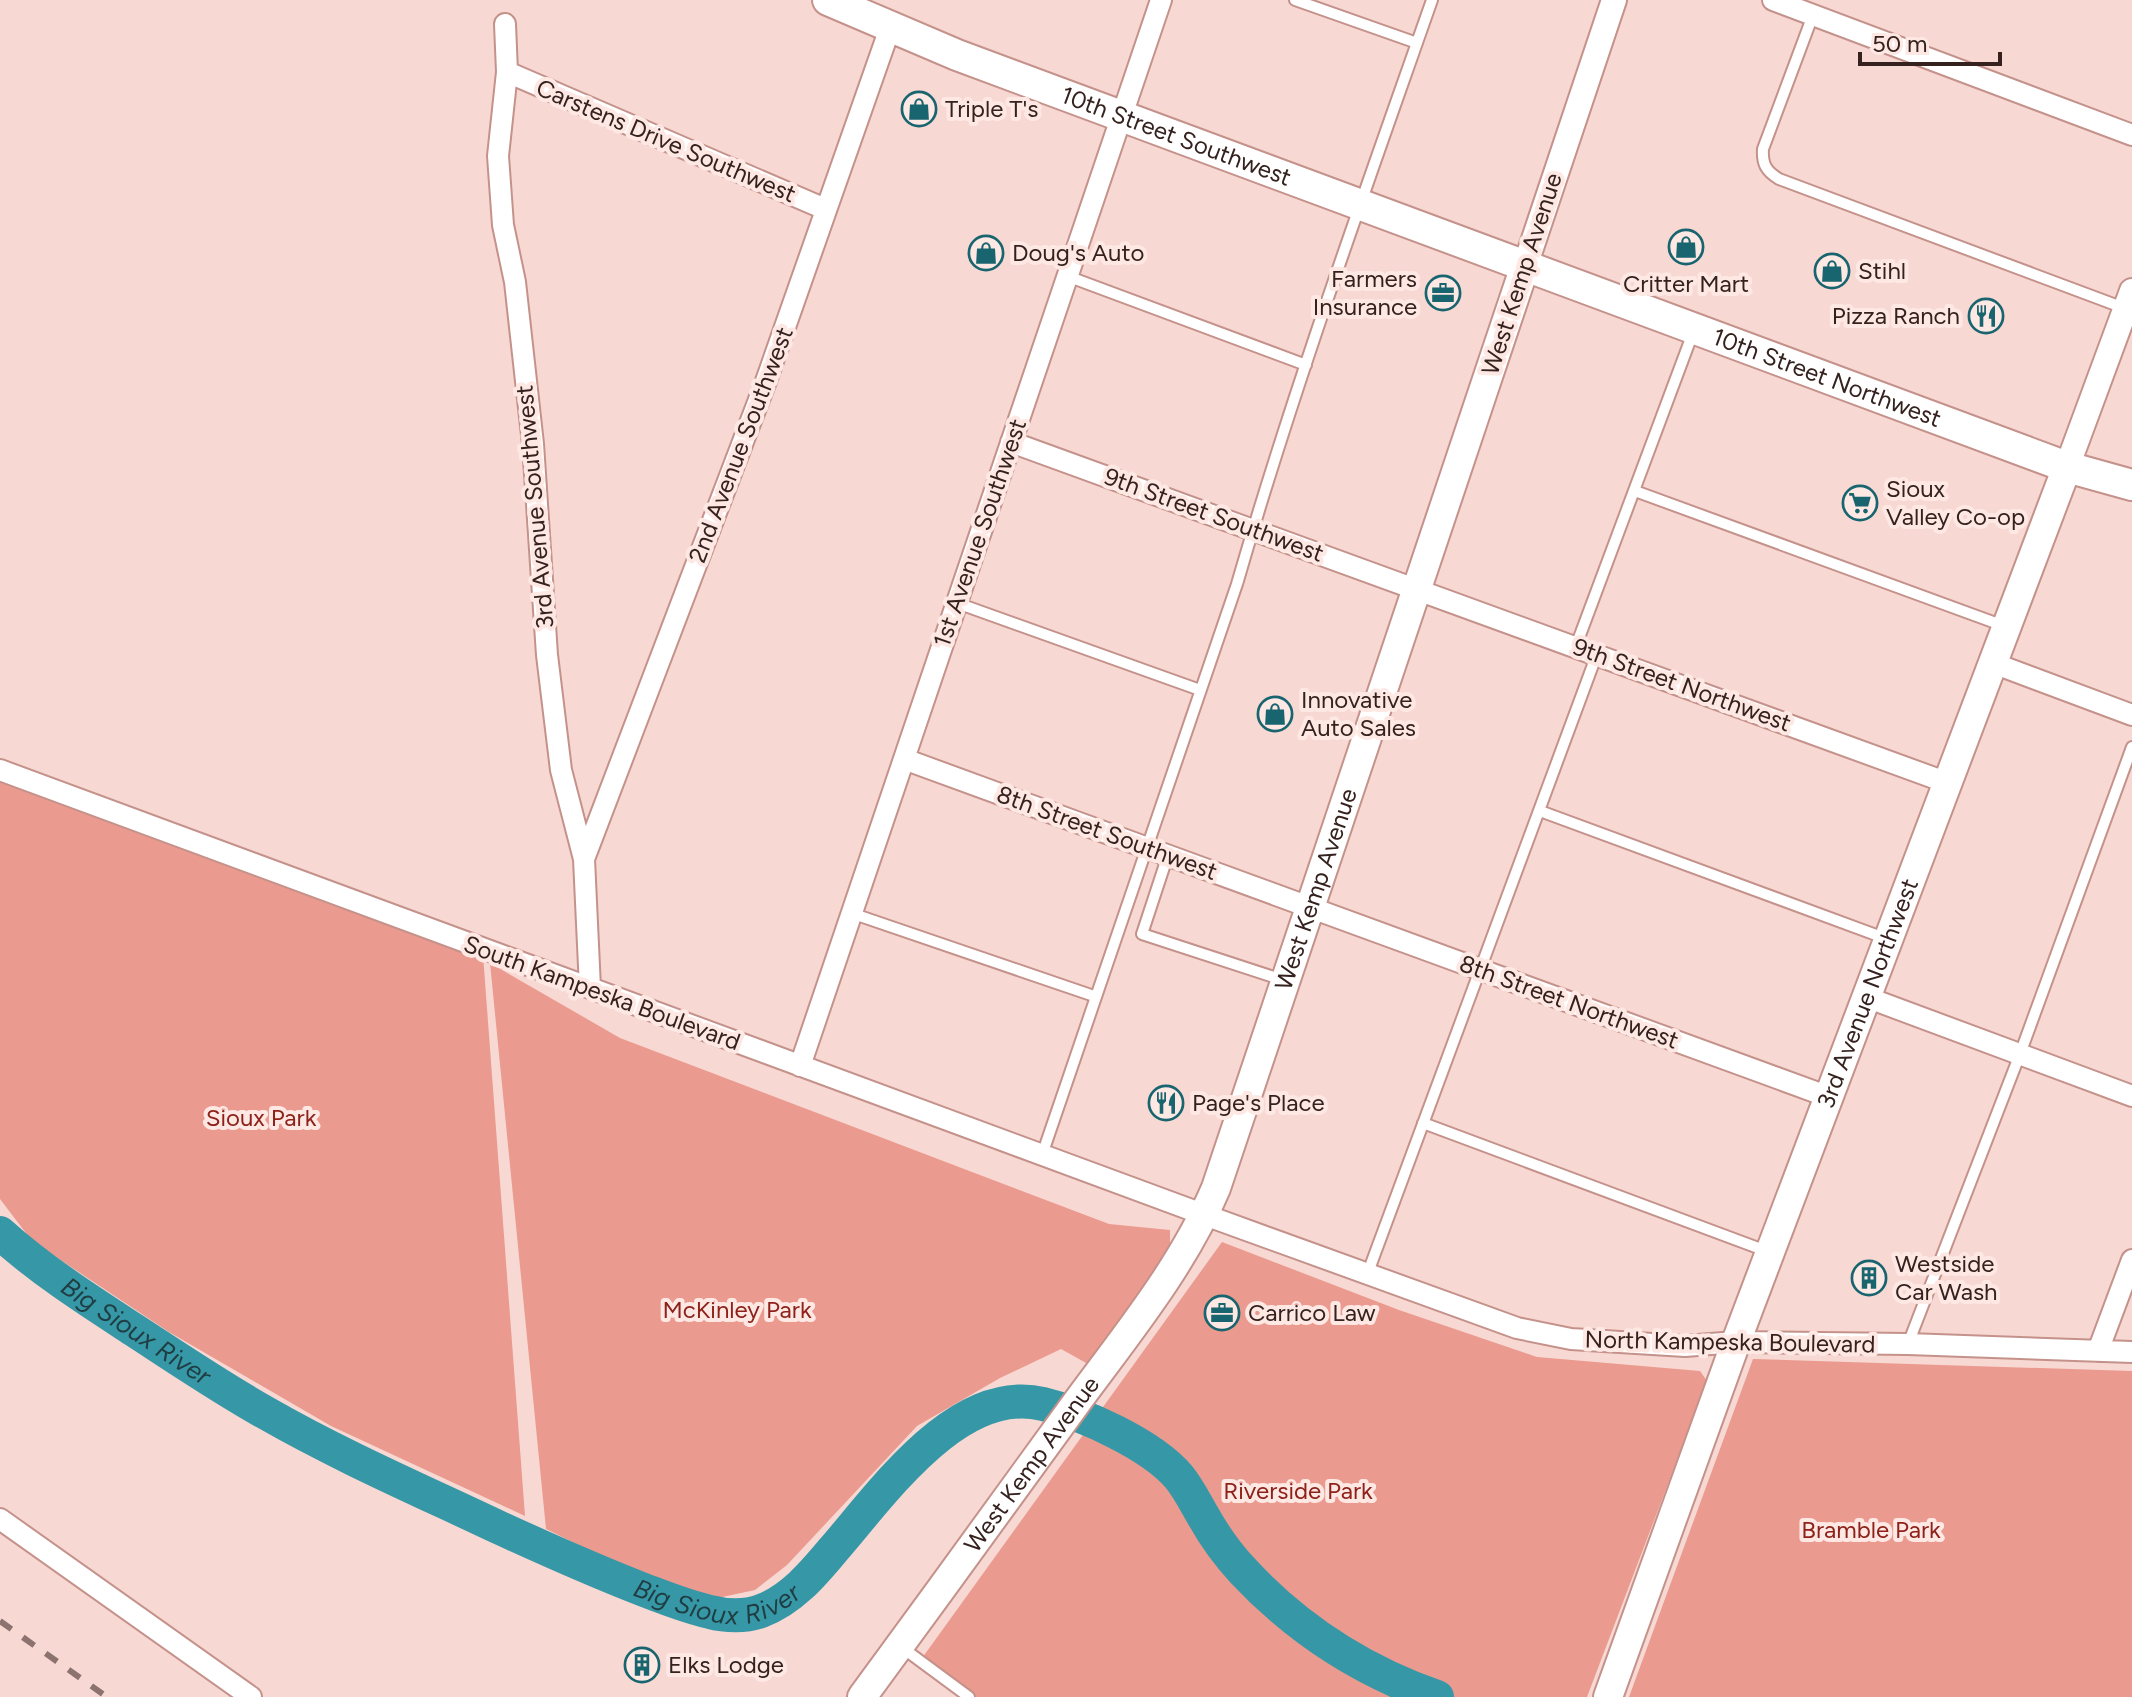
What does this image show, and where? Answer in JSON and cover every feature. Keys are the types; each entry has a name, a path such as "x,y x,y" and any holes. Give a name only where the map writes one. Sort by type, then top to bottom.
{"main road":[{"name":"10th Street Southwest","path":"828,0 890,28 1121,117 1525,266"},
{"name":"10th Street Northwest","path":"1525,266 2067,467 2132,485"},
{"name":"West Kemp Avenue","path":"862,1697 1106,1363 1183,1254 1205,1215 1525,266"},
{"name":"3rd Avenue Northwest","path":"1612,1686 1736,1342 2067,467"}],"street":[{"name":"1st Avenue Southwest","path":"800,1066 1161,0"},
{"name":"West Kemp Avenue","path":"1525,266 1614,0"},
{"path":"1773,0 1803,8 2132,135"},
{"name":"3rd Avenue Southwest","path":"505,24 507,72 498,156 503,225 515,282 533,444 547,655 561,770 584,859 590,988"},
{"name":"2nd Avenue Southwest","path":"584,859 770,371 890,28"},
{"name":"Carstens Drive Southwest","path":"507,72 825,209"},
{"name":"3rd Avenue Northwest","path":"2067,467 2129,300"},
{"name":"9th Street Southwest","path":"1011,442 1417,587"},
{"name":"9th Street Northwest","path":"1417,587 1948,783"},
{"path":"1993,663 2132,715"},
{"name":"8th Street Southwest","path":"904,759 1310,907"},
{"name":"South Kampeska Boulevard","path":"0,770 1205,1215"},
{"name":"8th Street Northwest","path":"1310,907 1829,1097"},
{"path":"1866,997 2132,1096"},
{"name":"North Kampeska Boulevard","path":"1205,1215 1492,1320 1571,1339 1685,1346 1736,1342 1908,1344 2132,1352"},
{"path":"2098,1351 2132,1260"},
{"path":"0,1519 251,1697"}],"lane":[{"path":"1295,0 1417,43"},
{"path":"1042,1155 1200,690 1306,365 1432,0"},
{"path":"1803,8 1763,149 1762,161 1771,174 1793,185 2129,300"},
{"path":"1067,276 1306,365"},
{"path":"1576,646 1695,328"},
{"path":"1635,491 2006,627"},
{"path":"957,603 1200,690"},
{"path":"1367,1275 1597,654"},
{"path":"1908,1344 2020,1054 2132,747"},
{"path":"1540,811 1888,939"},
{"path":"1168,855 1142,934 1285,981"},
{"path":"851,913 1094,996"},
{"path":"1423,1123 1770,1252"},
{"path":"899,1646 969,1697"}],"green space":[{"name":"Sioux Park","path":"0,781 483,955 525,1516 331,1426 169,1332 32,1241 0,1199"},
{"name":"McKinley Park","path":"490,963 620,1038 1109,1224 1170,1230 1170,1252 1088,1364 1061,1349 1000,1378 917,1426 787,1565 755,1590 713,1599 685,1597 546,1529"},
{"name":"Riverside Park","path":"1222,1242 1399,1310 1537,1357 1700,1371 1707,1381 1587,1697 969,1697 920,1661"},
{"name":"Bramble Park","path":"1753,1359 2132,1371 2132,1697 1629,1697"}],"waterway":[{"name":"Big Sioux River","path":"0,1233 48,1272 99,1307 294,1429 572,1560 668,1599 716,1613 755,1613 792,1593 818,1568 899,1474 924,1448 952,1426 981,1410 1012,1402 1043,1404 1060,1409 1116,1432 1167,1465 1182,1481 1237,1564 1308,1630 1357,1661 1437,1697"}],"railway":[{"path":"0,1621 107,1697"}],"place":[{"name":"Triple T's","path":"919,109"},
{"name":"Critter Mart","path":"1686,247"},
{"name":"Doug's Auto","path":"986,253"},
{"name":"Stihl","path":"1832,271"},
{"name":"Farmers Insurance","path":"1443,293"},
{"name":"Pizza Ranch","path":"1986,316"},
{"name":"Sioux Valley Co-op","path":"1860,503"},
{"name":"Innovative Auto Sales","path":"1275,714"},
{"name":"Page's Place","path":"1166,1103"},
{"name":"Westside Car Wash","path":"1869,1278"},
{"name":"Carrico Law","path":"1222,1313"},
{"name":"Elks Lodge","path":"642,1665"}]}
